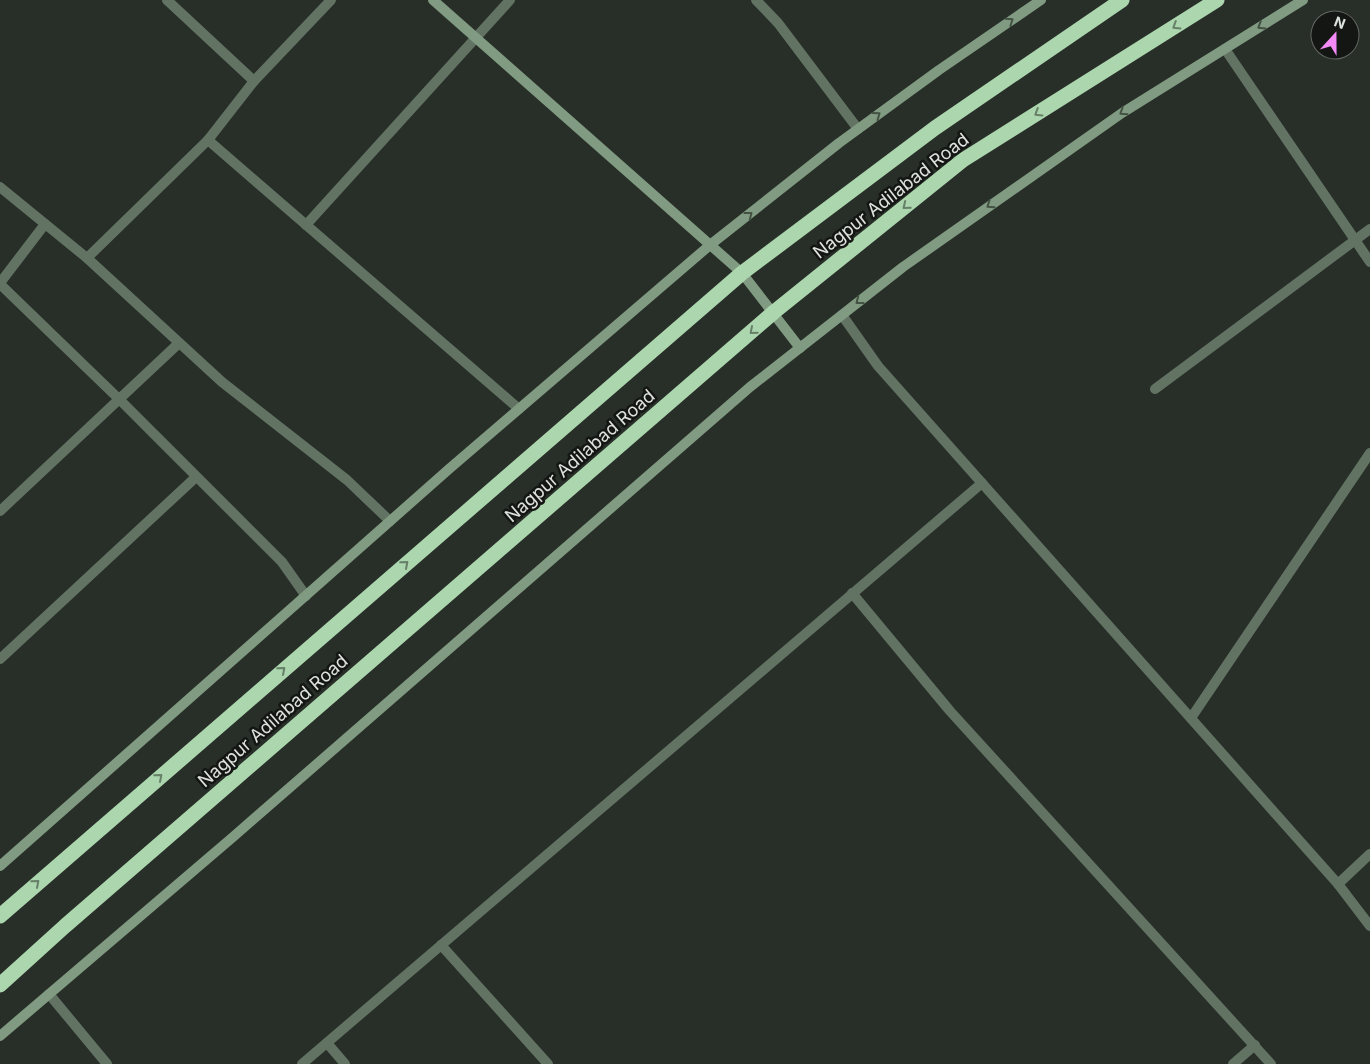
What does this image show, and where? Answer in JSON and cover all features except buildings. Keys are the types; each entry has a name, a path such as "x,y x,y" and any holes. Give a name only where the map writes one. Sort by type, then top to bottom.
{"highway":[{"name":"Nagpur Adilabad Road","path":"0,916 742,273 935,128 1122,0"},
{"name":"Nagpur Adilabad Road","path":"0,984 774,312 963,160 1217,0"}],"street":[{"path":"167,0 254,81"},
{"path":"87,258 208,140 254,81 331,0"},
{"path":"433,0 742,273 800,348"},
{"path":"306,225 510,0"},
{"path":"756,0 778,23 858,129"},
{"path":"0,866 390,521 710,245 858,129 939,70 1041,0"},
{"path":"0,1036 322,760 743,394 800,348 903,267 1122,113 1302,0"},
{"path":"1225,49 1370,262"},
{"path":"208,140 519,409"},
{"path":"0,187 87,258 222,382 347,480 390,521"},
{"path":"46,224 0,283 282,562 306,596"},
{"path":"1155,390 1370,229"},
{"path":"842,315 878,366 1338,884 1370,926"},
{"path":"0,511 179,343"},
{"path":"1191,718 1370,453"},
{"path":"0,659 196,476"},
{"path":"302,1064 982,483"},
{"path":"852,593 950,711 1272,1064"},
{"path":"1338,884 1370,854"},
{"path":"441,945 548,1064"},
{"path":"49,994 107,1064"},
{"path":"327,1043 345,1064"},
{"path":"1232,1064 1255,1045"}]}
